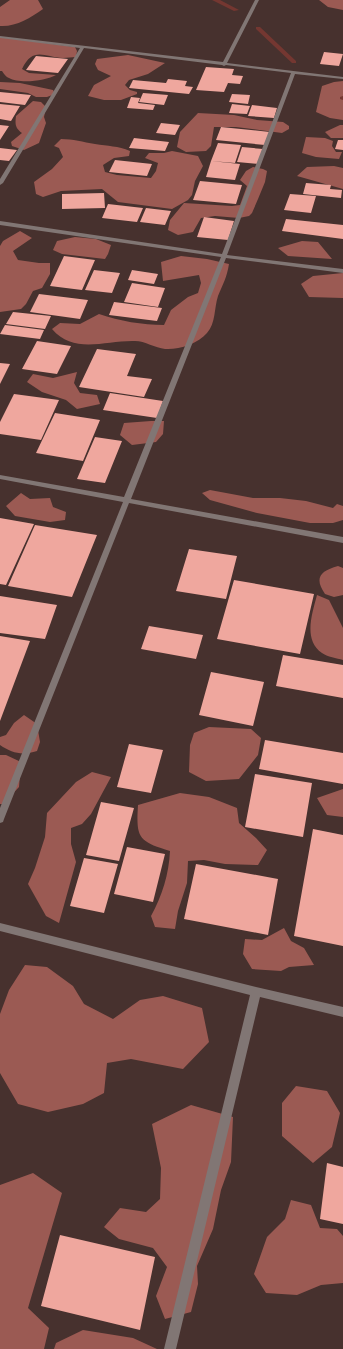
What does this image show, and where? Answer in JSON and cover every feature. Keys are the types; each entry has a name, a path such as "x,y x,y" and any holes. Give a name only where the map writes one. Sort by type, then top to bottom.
{"street":[{"path":"224,65 257,0"},
{"path":"0,37 224,65 343,78"},
{"path":"0,183 83,47"},
{"path":"0,819 224,256 293,73"},
{"path":"0,223 224,256 343,271"},
{"path":"0,477 343,540"},
{"path":"0,927 256,992 343,1012"},
{"path":"170,1349 256,992"}],"shaded area":[{"path":"10,0 38,0 43,9 28,19 12,25 0,26 0,7"},
{"path":"319,0 343,0 343,10 328,7"},
{"path":"0,37 75,47 77,51 76,57 63,58 40,54 35,55 30,57 22,69 29,73 56,75 46,79 32,81 13,80 0,71"},
{"path":"128,55 165,63 148,74 129,80 125,85 130,90 137,92 137,94 121,100 104,100 88,96 94,85 111,76 98,70 95,64 97,59"},
{"path":"343,81 343,120 330,118 316,112 322,86"},
{"path":"0,82 20,83 53,90 55,94 47,97 36,97 28,93 0,89"},
{"path":"33,101 41,102 46,107 44,117 46,123 39,143 24,150 12,146 11,142 22,133 16,126 16,116"},
{"path":"198,113 234,115 257,120 283,122 289,126 289,129 282,133 236,127 214,127 211,146 206,151 186,152 177,147 180,132"},
{"path":"343,125 343,138 331,138 325,132"},
{"path":"306,137 325,138 333,141 332,146 336,152 342,152 339,159 316,157 302,153"},
{"path":"61,139 113,146 130,151 129,156 114,158 103,165 105,172 117,175 151,178 156,171 158,163 145,158 149,153 164,153 172,151 198,156 203,166 195,181 192,195 188,200 172,209 118,202 102,189 61,191 43,197 36,194 34,182 52,169 63,157 59,148 54,146"},
{"path":"334,166 343,168 343,189 297,176 307,167"},
{"path":"253,167 267,171 265,182 252,213 249,216 239,218 215,216 201,218 193,232 178,235 168,230 170,220 184,203 232,206 240,205 247,186 240,180 246,171"},
{"path":"20,231 32,238 13,251 18,260 50,263 50,274 42,288 33,291 26,304 21,309 0,312 0,246 3,241"},
{"path":"75,237 96,239 111,245 105,259 62,254 53,250 57,241"},
{"path":"302,241 318,242 332,259 288,256 278,248"},
{"path":"181,256 207,259 229,264 226,277 218,296 210,329 203,337 188,346 165,349 135,341 80,344 70,342 61,337 52,329 60,323 80,324 99,314 131,322 164,325 171,310 188,297 198,293 201,283 199,275 163,281 161,262"},
{"path":"343,273 343,298 309,297 301,284 313,276"},
{"path":"77,372 74,383 80,393 97,395 100,404 77,409 66,400 42,392 27,382 33,374 53,378"},
{"path":"164,421 163,434 156,442 132,445 120,435 124,423"},
{"path":"210,490 253,498 280,498 306,501 333,508 337,504 343,506 343,520 333,523 310,523 257,513 210,500 202,493"},
{"path":"21,493 30,499 50,498 53,507 66,512 65,520 50,522 15,516 6,506"},
{"path":"338,566 343,568 343,595 334,597 325,594 320,584 320,579 323,573 327,570"},
{"path":"317,595 329,600 343,628 343,660 322,653 316,648 312,641 310,626"},
{"path":"24,715 37,724 40,742 37,751 32,753 13,752 0,745 0,737 6,735 14,723"},
{"path":"209,727 251,729 261,738 258,755 239,779 206,781 189,772 190,745 194,733"},
{"path":"0,755 6,755 21,762 19,787 3,804 0,804"},
{"path":"92,772 111,777 91,814 82,824 71,828 71,844 76,862 59,923 46,916 28,884 45,837 47,813 76,782"},
{"path":"343,789 343,817 327,815 317,798"},
{"path":"180,793 209,797 237,808 239,823 267,850 258,865 225,864 204,860 188,861 187,883 178,911 175,929 155,927 151,916 164,885 170,851 159,848 145,841 141,837 137,816 138,805"},
{"path":"284,928 291,941 304,948 314,965 289,967 281,971 252,969 243,954 245,939 262,940"},
{"path":"25,965 47,967 73,986 84,1004 113,1019 140,1000 163,996 202,1008 209,1042 183,1069 131,1059 107,1063 104,1093 83,1104 48,1112 18,1104 0,1073 0,1014 9,990"},
{"path":"296,1086 327,1091 340,1113 332,1147 313,1163 282,1136 282,1103"},
{"path":"191,1105 233,1117 231,1162 221,1190 213,1229 197,1266 198,1284 191,1312 165,1319 156,1296 167,1267 153,1248 119,1239 104,1227 120,1208 146,1212 160,1199 161,1168 152,1124"},
{"path":"33,1173 62,1193 28,1308 49,1328 44,1349 0,1349 0,1185"},
{"path":"291,1200 311,1205 320,1228 337,1229 343,1236 343,1283 321,1285 297,1295 266,1293 254,1274 267,1237 285,1219"},
{"path":"83,1330 133,1338 157,1349 54,1349 56,1343"}],"building":[{"path":"324,52 343,54 339,66 320,64"},
{"path":"36,56 68,59 58,73 26,70"},
{"path":"206,67 234,69 232,75 243,76 240,84 228,83 224,92 196,90"},
{"path":"168,79 187,81 185,86 193,87 189,94 129,88 133,80 166,83"},
{"path":"0,92 31,95 25,105 0,102"},
{"path":"143,93 168,95 164,105 139,102"},
{"path":"232,94 250,95 248,104 229,102"},
{"path":"131,97 140,98 138,103 155,105 153,110 127,108"},
{"path":"0,104 20,106 11,121 0,119"},
{"path":"232,104 250,106 247,114 229,113"},
{"path":"252,105 277,108 274,118 248,116"},
{"path":"161,123 180,125 175,135 156,133"},
{"path":"0,125 9,126 0,140"},
{"path":"221,127 270,132 265,145 216,140"},
{"path":"134,138 169,142 165,151 129,148"},
{"path":"338,140 343,140 343,150 335,149"},
{"path":"218,143 241,145 235,163 211,161"},
{"path":"242,147 263,149 258,164 237,162"},
{"path":"0,148 17,150 9,161 0,160"},
{"path":"115,160 152,164 147,176 109,172"},
{"path":"211,161 240,164 235,180 206,177"},
{"path":"200,181 242,185 236,204 193,200"},
{"path":"306,183 331,185 330,189 342,190 341,198 303,194"},
{"path":"104,193 105,208 62,209 62,194"},
{"path":"290,194 316,196 311,213 284,210"},
{"path":"108,204 143,208 137,222 102,218"},
{"path":"146,208 171,211 165,225 140,222"},
{"path":"204,217 234,221 228,240 197,237"},
{"path":"286,219 343,225 343,239 282,231"},
{"path":"64,256 95,260 82,290 50,286"},
{"path":"94,270 120,273 112,293 85,290"},
{"path":"132,270 158,274 154,284 128,280"},
{"path":"132,283 165,288 158,307 124,302"},
{"path":"39,294 88,300 80,319 30,312"},
{"path":"114,302 162,308 157,321 109,315"},
{"path":"13,312 51,316 45,329 6,324"},
{"path":"5,325 44,330 40,339 0,334"},
{"path":"37,341 71,346 57,374 22,369"},
{"path":"97,349 136,354 127,376 152,379 144,397 79,387"},
{"path":"0,363 10,364 0,384"},
{"path":"110,393 163,401 157,418 103,410"},
{"path":"14,394 59,400 41,440 0,434 0,422"},
{"path":"55,413 100,420 83,461 36,453"},
{"path":"95,437 122,441 105,483 77,479"},
{"path":"0,518 34,524 6,585 0,584"},
{"path":"35,525 97,535 72,597 8,586"},
{"path":"189,549 237,556 226,599 176,591"},
{"path":"234,580 314,594 300,654 217,639"},
{"path":"0,596 57,605 45,639 0,633"},
{"path":"149,626 203,635 196,659 141,649"},
{"path":"0,636 30,641 0,721"},
{"path":"283,655 343,665 343,698 276,686"},
{"path":"211,672 264,682 253,726 199,715"},
{"path":"265,740 343,753 343,784 259,769"},
{"path":"129,744 163,750 151,793 117,787"},
{"path":"255,774 312,783 303,837 245,827"},
{"path":"101,802 134,808 119,861 86,855"},
{"path":"313,829 343,835 343,946 294,936"},
{"path":"127,847 165,854 153,902 114,894"},
{"path":"84,858 118,864 104,913 70,906"},
{"path":"196,864 278,879 268,935 184,919"},
{"path":"327,1163 343,1167 343,1224 320,1219"},
{"path":"60,1235 155,1257 140,1330 41,1306"}],"waterway":[{"path":"215,0 236,10"},
{"path":"258,28 294,62"}]}
